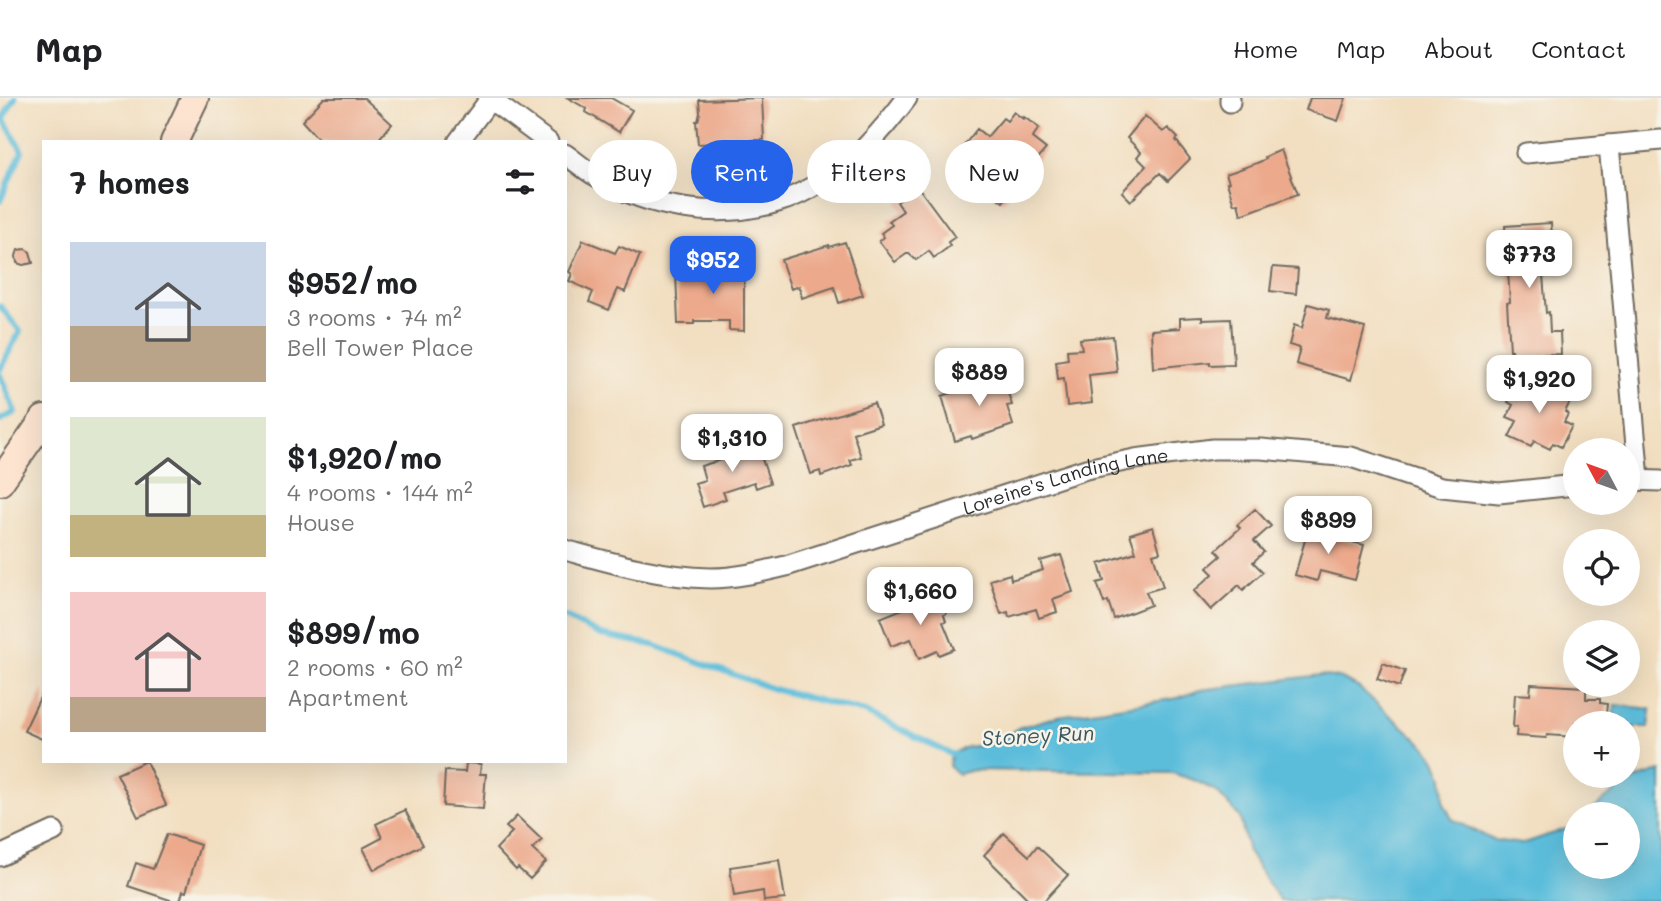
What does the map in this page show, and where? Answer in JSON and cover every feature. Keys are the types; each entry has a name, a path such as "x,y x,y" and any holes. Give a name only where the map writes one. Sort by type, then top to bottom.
{"main road":[{"path":"175,140 195,98"},
{"path":"0,482 42,422"}],"street":[{"path":"460,140 492,98 545,140"},
{"path":"567,155 596,177 644,199 691,209 737,210 782,201 835,173 885,128 907,98"},
{"path":"1526,153 1661,140"},
{"path":"1609,145 1630,438"},
{"name":"Loreine's Landing Lane","path":"567,551 640,570 673,575 712,578 749,575 786,566 1086,469 1135,459 1213,449 1261,449 1351,457 1442,487 1499,493 1563,486"},
{"path":"1640,480 1661,481"},
{"path":"0,856 54,831"}],"water":[{"path":"1321,675 1339,678 1358,687 1425,746 1436,760 1443,777 1444,803 1452,819 1493,840 1522,844 1563,830 1563,879 1640,879 1640,802 1602,802 1621,788 1640,788 1640,778 1661,771 1661,901 1280,901 1248,852 1240,817 1216,791 1194,780 1172,773 973,770 958,774 949,766 951,754 967,747 999,743 1018,728 1058,716 1178,698 1200,690"},
{"path":"1615,705 1651,709 1649,727 1640,727 1640,711 1614,711"}],"building":[{"path":"324,98 364,98 392,124 378,140 319,140 302,121"},
{"path":"568,98 611,98 632,110 619,132"},
{"path":"762,98 764,140 698,140 696,121 700,113 699,100"},
{"path":"1310,98 1346,98 1338,121 1306,110"},
{"path":"1014,112 1023,119 1024,117 1039,128 1032,138 1035,140 968,140 977,129 987,137 1003,118 1007,121"},
{"path":"1145,116 1163,132 1168,128 1178,138 1176,140 1190,159 1168,181 1160,173 1131,201 1122,192 1146,166 1137,157 1141,152 1127,138"},
{"path":"1281,150 1298,194 1241,215 1238,203 1234,204 1226,174 1257,163"},
{"path":"898,203 930,203 955,237 948,242 950,246 934,258 929,251 916,260 908,253 895,262 879,241 884,237 881,233 892,225 889,221 903,211"},
{"path":"1551,223 1553,248 1548,249 1549,274 1543,275 1550,332 1560,332 1561,354 1513,355 1510,350 1507,303 1510,302 1505,226"},
{"path":"583,240 615,253 619,246 640,255 625,292 618,289 609,310 589,302 593,292 569,281 572,274 569,272"},
{"path":"845,242 863,295 839,303 834,287 802,298 799,286 791,289 781,260"},
{"path":"25,249 30,252 33,263 17,263 18,250"},
{"path":"721,262 744,262 744,331 729,330 729,321 678,324 676,272 721,273"},
{"path":"1273,267 1298,269 1296,294 1270,291"},
{"path":"1308,304 1329,310 1327,318 1365,328 1351,380 1296,364 1300,348 1289,345 1294,325 1302,328"},
{"path":"1202,317 1202,320 1231,319 1234,364 1210,365 1210,362 1153,368 1151,330 1180,328 1180,318"},
{"path":"1113,336 1117,372 1089,375 1092,403 1067,406 1064,378 1058,379 1056,361 1068,359 1067,350 1082,349 1080,339"},
{"path":"1001,372 1012,405 1007,406 1013,425 972,439 971,436 955,441 942,396 978,385 977,380"},
{"path":"1529,376 1564,393 1563,396 1571,400 1564,422 1572,426 1566,438 1563,438 1561,447 1553,443 1550,449 1534,441 1531,447 1509,437 1517,421 1507,417 1513,405 1508,402 1515,386 1528,393"},
{"path":"874,403 881,424 853,433 861,457 850,460 852,465 821,476 820,471 811,474 796,428"},
{"path":"743,442 746,451 758,447 770,483 756,488 754,482 723,492 726,499 703,507 695,483 705,480 701,466 727,458 724,448"},
{"path":"1255,509 1271,526 1254,541 1264,552 1253,562 1263,572 1243,590 1239,585 1211,610 1194,591 1213,574 1207,568 1221,556 1216,550 1240,528 1237,525"},
{"path":"1309,526 1324,530 1323,534 1364,545 1355,580 1320,571 1317,581 1295,575"},
{"path":"1153,527 1160,552 1153,554 1163,587 1146,592 1151,605 1114,619 1108,601 1104,603 1097,583 1104,581 1099,564 1136,552 1130,534"},
{"path":"1061,555 1073,592 1053,599 1057,612 1039,618 1036,609 1009,617 1008,612 1001,614 990,580 1010,574 1011,580 1043,570 1040,561"},
{"path":"937,595 947,613 944,615 946,621 943,622 954,649 939,655 937,651 919,659 911,639 891,646 880,618"},
{"path":"1383,663 1405,671 1399,687 1377,679"},
{"path":"1531,684 1563,686 1563,697 1600,699 1600,703 1607,704 1606,711 1563,711 1563,736 1516,736 1517,727 1513,727 1515,694 1530,695"},
{"path":"42,693 42,739 24,731"},
{"path":"147,763 166,805 138,817 117,774"},
{"path":"466,763 481,764 480,774 486,774 483,809 443,806 445,771 465,772"},
{"path":"405,810 423,845 374,870 363,848 382,838 376,824"},
{"path":"517,816 542,840 532,849 546,862 530,879 518,868 516,870 496,849 512,832 506,827"},
{"path":"1004,833 1029,856 1037,846 1068,875 1044,901 1030,901 984,855"},
{"path":"167,834 200,845 186,892 183,891 180,901 128,886 136,863 153,869"},
{"path":"779,860 785,899 764,901 763,891 734,896 730,867"}],"waterway":[{"path":"0,201 22,151 3,118 15,98"},
{"path":"0,306 20,331 0,369"},
{"path":"0,375 15,412 0,420"},
{"name":"Stoney Run","path":"567,618 601,635 653,645 773,689 865,712 958,755"}]}
